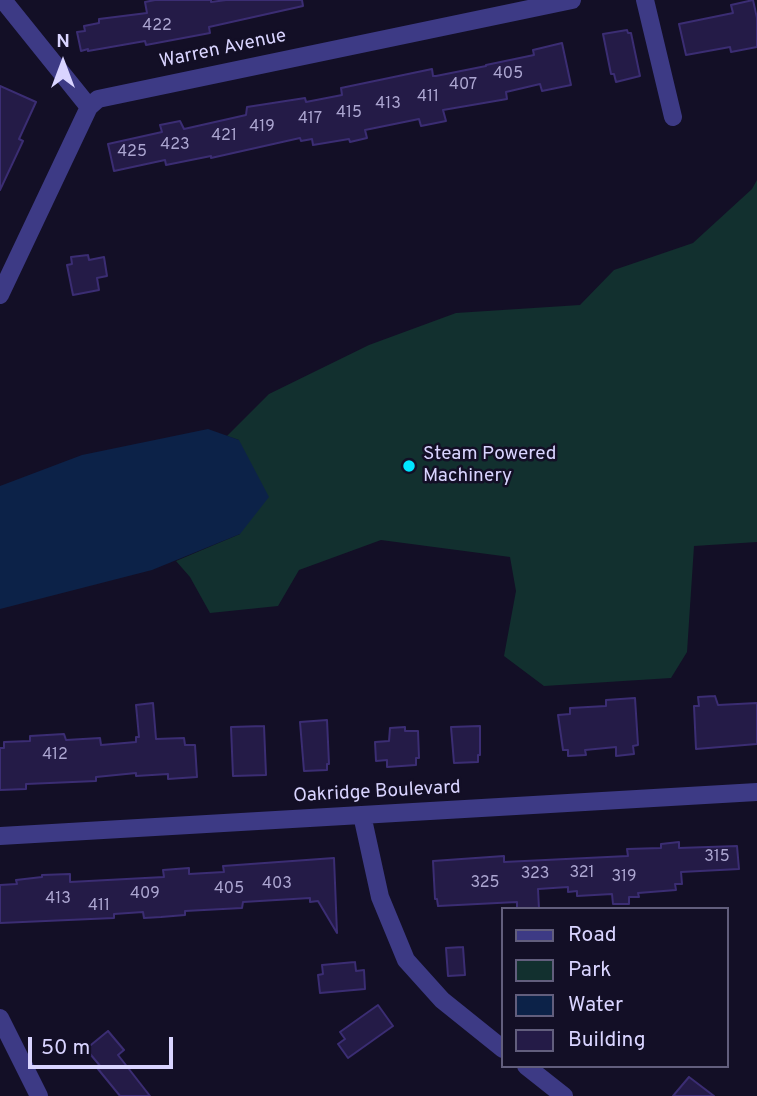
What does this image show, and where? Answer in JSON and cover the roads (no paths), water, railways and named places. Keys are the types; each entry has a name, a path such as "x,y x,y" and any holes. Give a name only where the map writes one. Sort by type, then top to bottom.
{"street":[{"path":"0,295 89,107 4,0"},
{"name":"Warren Avenue","path":"89,107 98,99 112,94 572,0"},
{"path":"645,0 673,117"},
{"name":"Oakridge Boulevard","path":"0,836 757,792"},
{"path":"362,815 380,897 406,960 442,1000 502,1048"},
{"path":"0,1018 39,1096"},
{"path":"529,1068 564,1096"}],"water":[{"path":"208,429 239,440 269,497 240,534 152,570 0,609 0,486 82,455"}],"place":[{"name":"Steam Powered Machinery","path":"409,466"}]}
